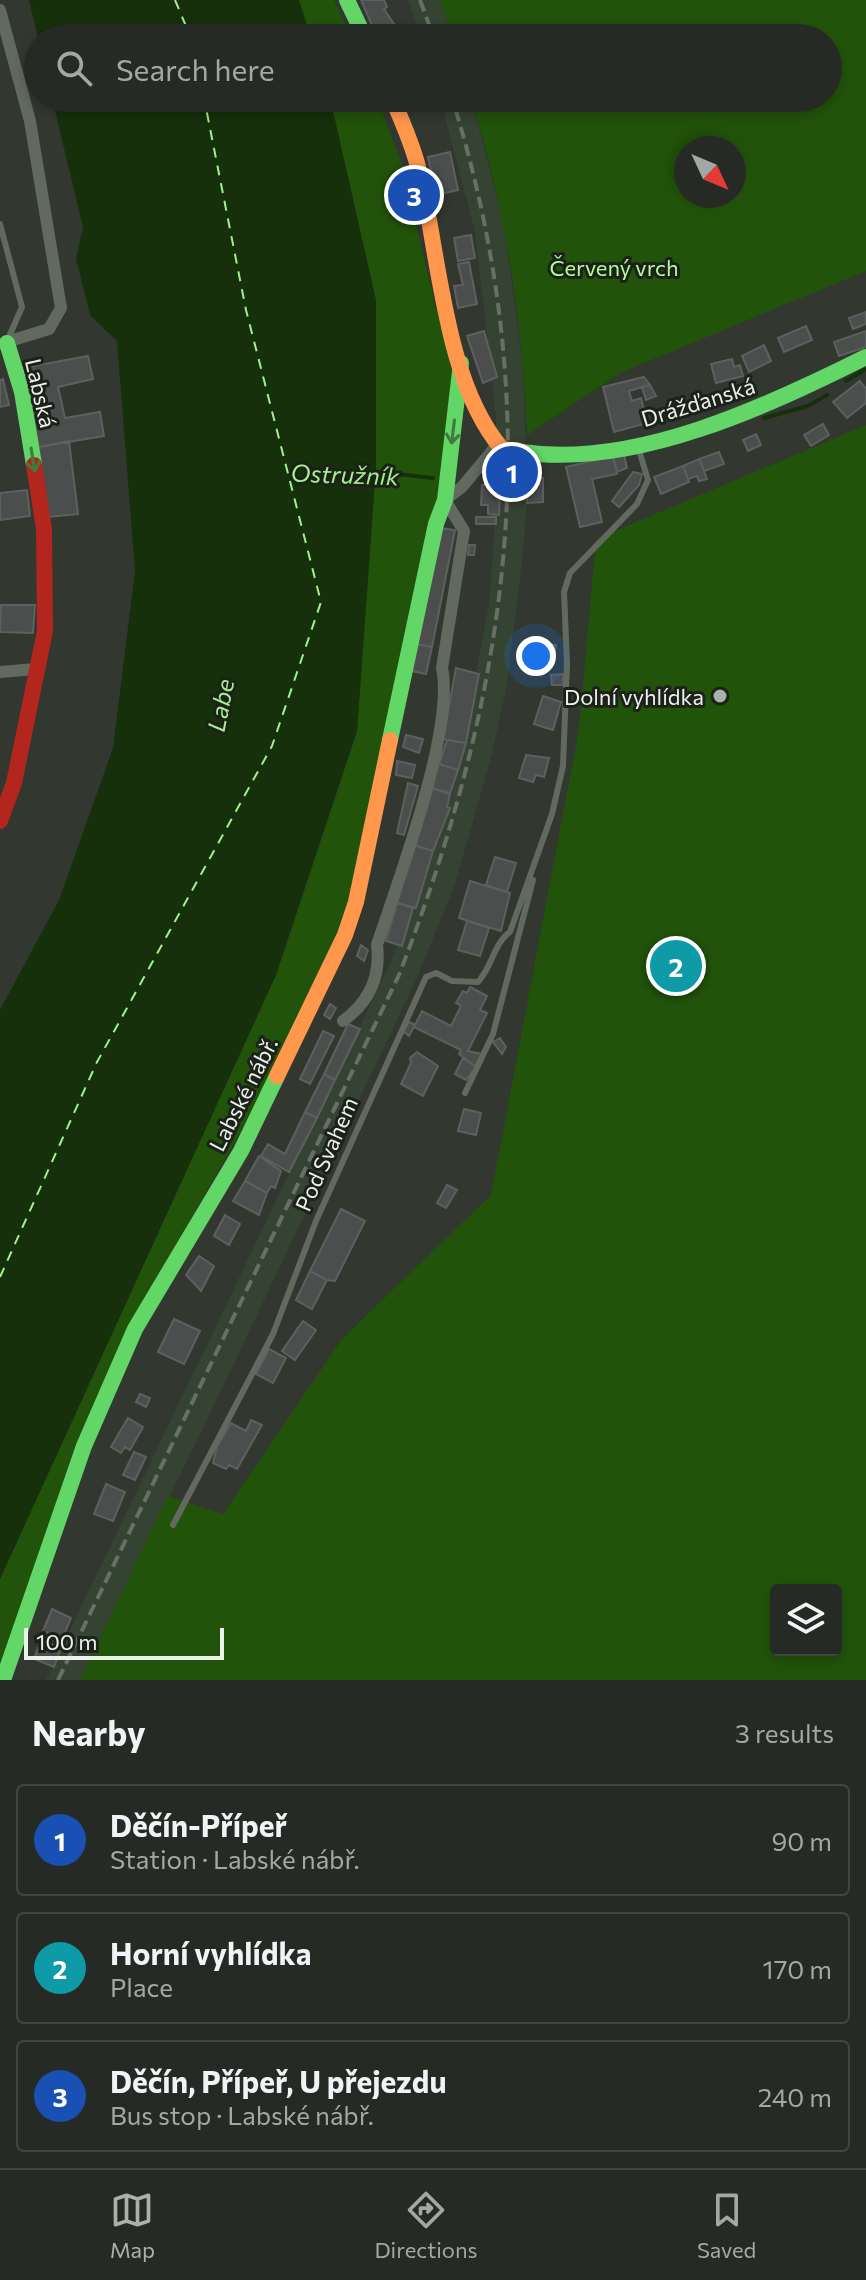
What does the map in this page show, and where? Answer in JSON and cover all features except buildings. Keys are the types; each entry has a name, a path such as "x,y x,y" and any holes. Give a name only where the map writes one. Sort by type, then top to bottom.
{"street":[{"path":"347,0 358,24"},
{"name":"Labská","path":"0,10 24,99"},
{"name":"Labská","path":"0,821 14,783 45,631 44,529 22,392 3,344 49,329 61,308 28,112"},
{"name":"Labské nábř.","path":"397,112 418,166 444,301 461,363 497,445 462,487 445,500"},
{"name":"Drážďanská","path":"497,445 509,451 567,456 637,444 799,392 866,357"},
{"name":"Labské nábř.","path":"3,1680 84,1446 135,1329 241,1151 345,935 356,902 436,524 445,500 461,363"},
{"path":"343,1021 356,1012 379,971 377,945 430,772 446,689 442,668 464,531 445,500"},
{"path":"0,672 35,669"}],"lane":[{"path":"0,224 22,307 3,344"},
{"name":"Pod Svahem","path":"173,1525 273,1334 316,1221 426,977 436,973 469,983 478,982 489,970 501,938 510,932 552,814 563,766 567,677 564,592 570,573 637,504 648,480 637,444"},
{"name":"Pod Svahem","path":"465,1093 493,1034 531,893 536,852"}],"shaded area":[{"path":"408,0 440,0 448,24 416,24"},
{"path":"444,112 475,112 504,225 523,366 527,499 507,684 492,754 455,884 416,980 80,1680 46,1680 388,968 427,874 463,747 489,602 497,498 496,416 475,231"}],"green space":[{"path":"299,0 334,0 345,24 307,24"},
{"name":"Červený vrch","path":"440,0 866,0 866,271 620,373 527,435 516,307 494,181 475,112 842,112 842,24 448,24"},
{"path":"333,112 382,112 402,165 435,305 455,366 438,499 349,898 335,941 249,1117 150,1290 0,1666 0,1579 276,975 357,731 376,467 376,301"},
{"path":"866,425 866,1680 80,1680 168,1496 223,1514 342,1339 491,1195 579,729 596,539"}],"water":[{"path":"29,0 299,0 307,24 35,24"},
{"name":"Labe","path":"55,112 333,112 376,300 376,467 357,731 276,975 0,1579 0,1010 59,900 113,748 135,571 117,341 90,315 76,259 83,227"}],"waterway":[{"name":"Ostružník","path":"846,381 866,369"},
{"name":"Ostružník","path":"764,418 808,406 827,395"},
{"name":"Ostružník","path":"371,471 433,478"}],"ferry route":[{"path":"175,0 185,24"},
{"path":"0,1277 97,1062 272,746 321,602 246,310 207,112"}],"railway":[{"path":"420,0 429,24"},
{"path":"58,1680 399,975 438,865 469,756 492,648 505,541 508,433 500,323 482,212 456,112"}],"traffic: fast":[{"path":"347,0 358,24"},
{"path":"7,343 22,392 34,465"},
{"path":"522,452 565,455 609,451 654,442 744,413 866,357"},
{"path":"390,740 436,524 445,500 461,363"},
{"path":"3,1680 84,1446 135,1329 241,1151 277,1076"}],"traffic: slow":[{"path":"398,112 418,167 446,314 467,388 482,420 502,449 522,452"},
{"path":"277,1076 345,935 356,902 390,740"}],"traffic: jam":[{"path":"0,821 14,783 45,631 44,529 34,465"}],"place":[{"name":"Děčín, Přípeř, U přejezdu","path":"414,195"},
{"name":"Děčín-Přípeř","path":"512,472"},
{"name":"Dolní vyhlídka","path":"720,696"},
{"name":"Horní vyhlídka","path":"676,966"}]}
